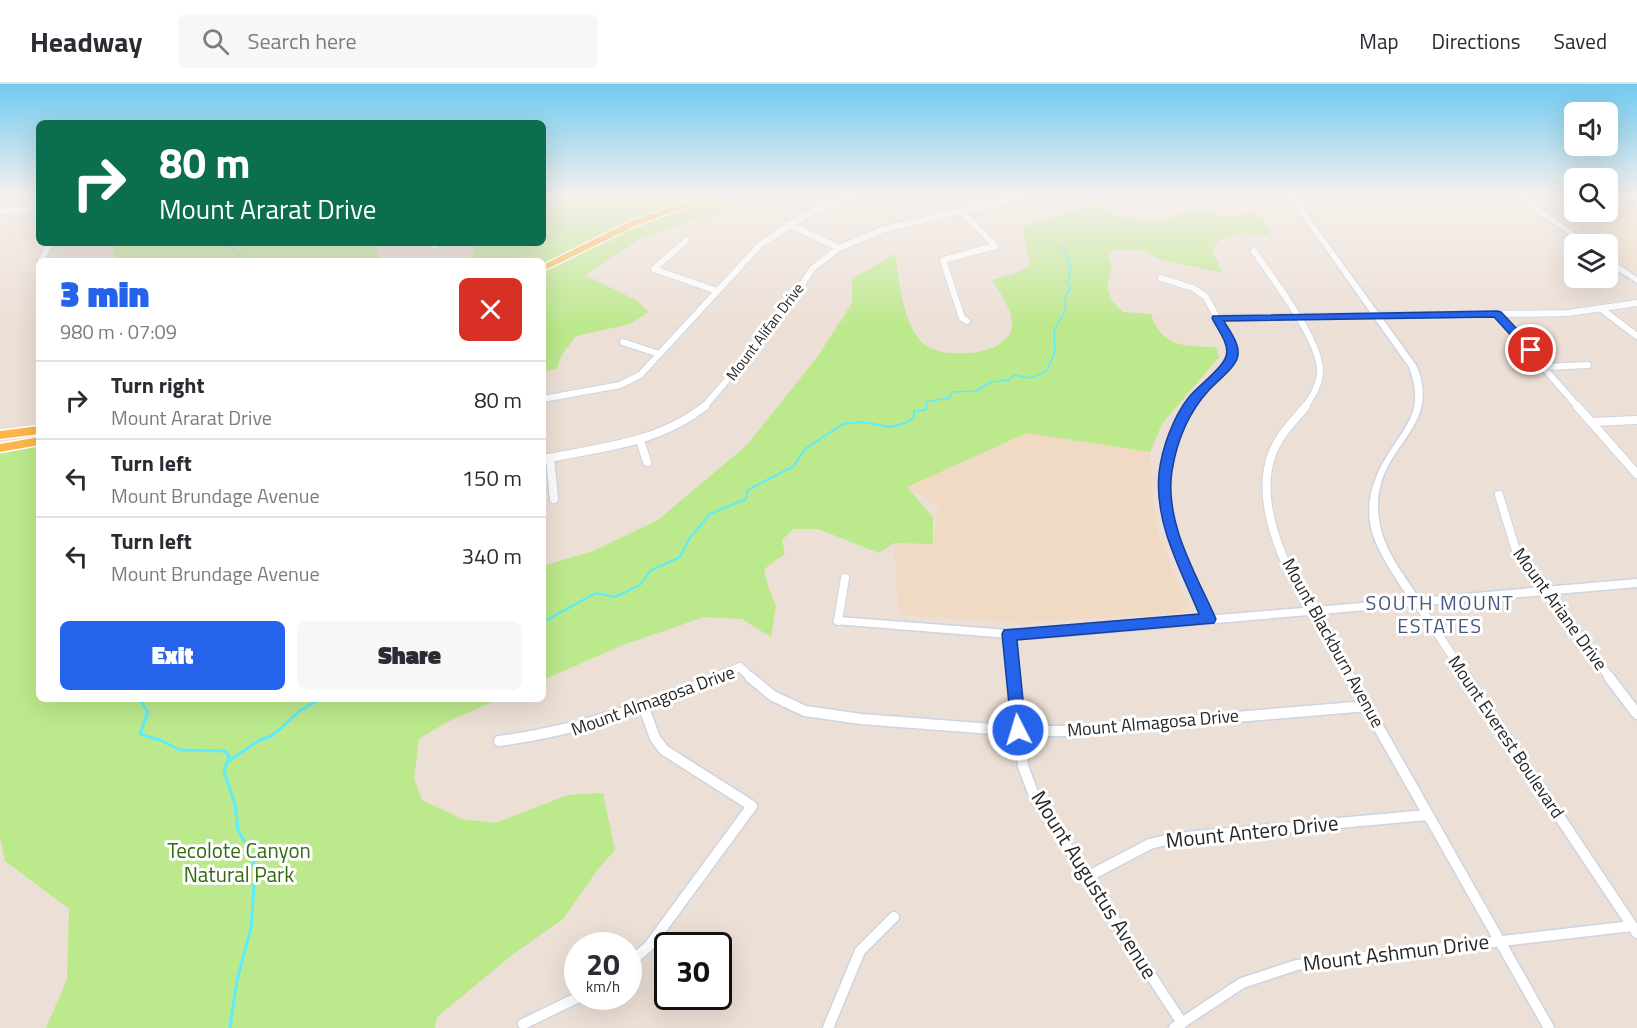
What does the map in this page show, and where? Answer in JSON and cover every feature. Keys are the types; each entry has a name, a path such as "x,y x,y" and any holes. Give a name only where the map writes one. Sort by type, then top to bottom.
{"main road":[{"path":"546,260 587,240"},
{"path":"546,267 600,240"},
{"path":"1618,267 1637,281"},
{"path":"0,435 36,432"},
{"path":"0,440 36,433"},
{"path":"0,448 36,442"}],"street":[{"path":"687,240 654,269 717,291"},
{"path":"546,398 620,385 640,375 767,240"},
{"path":"822,240 839,248"},
{"name":"Mount Alifan Drive","path":"546,458 640,440 679,424 711,401 782,316 812,269 839,248 858,240"},
{"path":"967,321 962,318 943,260 995,246 989,240"},
{"name":"Mount Everest Boulevard","path":"1322,240 1413,367 1419,387 1419,401 1414,420 1380,472 1372,497 1375,525 1382,546 1416,601 1635,930"},
{"name":"Mount Blackburn Avenue","path":"1254,251 1312,342 1320,368 1311,400 1282,435 1271,455 1266,478 1267,502 1272,524 1290,568 1312,610 1549,1028"},
{"path":"1161,278 1202,294 1233,348 1231,359 1193,400 1178,426 1166,473 1166,501 1173,535 1209,619"},
{"path":"1217,318 1568,313 1637,303"},
{"path":"1600,308 1637,336"},
{"path":"1497,314 1546,367 1637,474"},
{"path":"623,342 659,354"},
{"path":"1546,367 1588,365"},
{"path":"1592,422 1637,420"},
{"path":"640,440 647,462"},
{"path":"546,458 554,499"},
{"name":"Mount Ariane Drive","path":"1499,495 1510,539 1518,557 1637,714"},
{"path":"845,578 838,621 1009,634 1637,583"},
{"name":"Mount Augustus Avenue","path":"1009,634 1023,765 1035,798 1178,1026"},
{"name":"Mount Almagosa Drive","path":"499,741 571,731 644,708 740,667 767,692 805,711 861,719 1018,730 1070,731 1367,706"},
{"path":"642,952 649,946 752,806 664,750 655,738 644,708"},
{"name":"Mount Antero Drive","path":"1086,878 1150,844 1175,838 1427,815"},
{"path":"828,1028 860,951 894,918"},
{"name":"Mount Ashmun Drive","path":"1178,1026 1242,983 1298,964 1498,940 1635,930"},
{"path":"523,1024 564,1004"}],"shaded area":[{"path":"1618,240 1637,240 1637,273 1618,259"},
{"path":"1027,433 1150,452 1154,511 1159,534 1190,612 1025,623 899,615 894,543 933,544 938,507 906,487"}],"green space":[{"path":"546,240 638,240 585,275 636,300 649,312 630,324 576,336 561,356 557,369 546,371 546,258 472,258 474,246 546,246"},
{"path":"1025,240 1221,240 1212,251 1223,273 1159,259 1142,250 1108,251 1112,269 1107,286 1112,301 1123,312 1151,314 1161,333 1168,339 1184,345 1216,347 1219,357 1162,424 1150,452 1027,433 907,487 933,517 933,544 894,543 879,553 818,529 793,529 782,540 785,554 764,569 776,606 771,637 742,619 704,617 623,645 546,679 546,565 593,551 658,520 747,445 818,356 852,303 852,279 895,254 900,289 907,315 917,336 933,349 959,354 974,353 1000,344 1008,336 1012,326 1008,308 992,280 1016,273 1030,265"},
{"path":"113,246 376,246 377,254 382,258 115,258"},
{"name":"Tecolote Canyon Natural Park","path":"36,446 36,702 492,702 445,723 419,739 414,779 422,800 462,819 495,823 568,795 603,793 615,850 598,869 563,919 512,955 437,1017 435,1028 46,1028 67,979 69,909 5,861 0,837 0,452"}],"waterway":[{"path":"228,246 246,258"},
{"path":"927,406 926,402 949,398 952,392 976,391 991,382 1009,380 1014,375 1030,378 1047,371 1055,351 1054,331 1066,309 1065,297 1071,288 1067,283 1071,269 1063,246"},
{"path":"546,620 596,593 615,597 640,585 650,571 680,557 689,539 710,514 746,499 748,490 794,466 805,449 843,424 861,422 891,427 906,423 914,417 914,411 925,410 927,406"},
{"path":"141,702 148,712 140,734 160,740 180,750 225,751 229,756 227,762"},
{"path":"227,762 258,741 273,735 301,710 315,702"},
{"path":"227,762 224,772 235,804 238,830 252,854 255,872 251,928 237,980 230,1028"}],"district":[{"name":"SOUTH MOUNT ESTATES","path":"1440,614"}],"route":[{"path":"1018,730 1009,634 1209,619 1173,535 1166,501 1166,473 1178,426 1193,400 1231,359 1233,348 1217,318 1497,314 1523,345 1531,350"}]}
